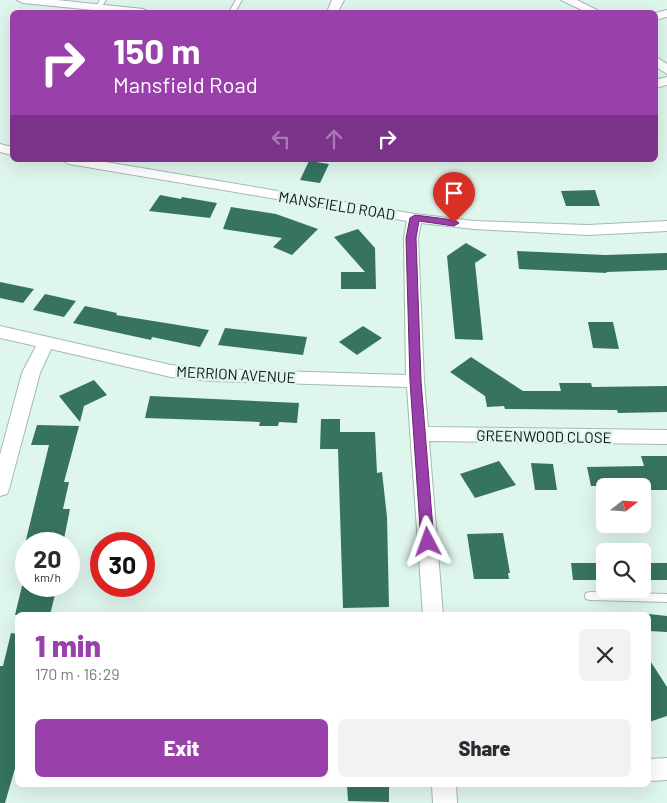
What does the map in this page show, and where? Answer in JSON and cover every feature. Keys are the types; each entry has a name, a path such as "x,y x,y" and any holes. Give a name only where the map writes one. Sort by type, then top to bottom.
{"street":[{"path":"23,0 100,4"},
{"path":"568,0 590,10"},
{"name":"MANSFIELD ROAD","path":"81,162 415,218 474,225 528,229 588,230 667,226"},
{"path":"415,218 411,238 416,381 433,612"},
{"name":"MERRION AVENUE","path":"0,332 179,372 212,375 416,381"},
{"path":"0,489 31,373 46,343"},
{"name":"GREENWOOD CLOSE","path":"420,434 667,437"},
{"path":"651,770 667,769"},
{"path":"444,787 445,803"}],"lane":[{"path":"590,596 667,598"}],"building":[{"path":"309,162 329,164 320,183 300,180"},
{"path":"595,190 600,206 566,206 561,191"},
{"path":"160,195 217,203 210,218 149,211"},
{"path":"231,207 276,214 318,229 292,255 273,247 282,238 223,229"},
{"path":"358,229 375,248 376,289 341,289 341,272 365,272 334,237"},
{"path":"466,243 487,255 475,263 483,340 455,339 447,256"},
{"path":"517,251 605,255 667,253 667,270 607,273 519,269"},
{"path":"0,282 34,289 23,303 0,298"},
{"path":"45,294 76,301 64,317 33,310"},
{"path":"85,306 117,313 116,315 209,330 200,347 152,337 151,340 73,323"},
{"path":"588,322 613,322 619,349 593,348"},
{"path":"363,326 382,338 357,355 339,342"},
{"path":"225,328 307,337 303,355 218,345"},
{"path":"471,357 523,391 561,391 559,383 591,383 592,387 667,386 667,412 618,413 617,410 505,409 504,406 487,407 485,396 450,372"},
{"path":"94,380 107,395 84,406 80,422 59,396"},
{"path":"150,396 299,403 297,423 279,422 278,426 259,426 260,422 145,418"},
{"path":"321,419 340,419 340,432 375,432 377,473 382,472 387,517 389,607 343,608 338,449 320,449"},
{"path":"37,425 79,426 64,482 69,482 63,509 70,509 65,532 28,532 49,445 31,445"},
{"path":"641,456 667,456 667,490 651,490 651,478 596,478 596,486 591,486 587,467 644,466"},
{"path":"499,461 516,485 475,498 460,474"},
{"path":"531,463 553,464 557,490 535,490"},
{"path":"503,533 510,573 508,573 509,579 474,579 467,534"},
{"path":"571,563 596,563 596,580 573,580"},
{"path":"651,563 667,563 667,580 651,580"},
{"path":"19,597 54,597 51,612 16,612"},
{"path":"651,614 667,616 667,632 651,631"},
{"path":"11,633 15,634 15,768 5,803 0,803 0,666 3,666"},
{"path":"651,662 667,687 667,716 651,721"},
{"path":"347,787 389,787 389,802 348,801"}],"route":[{"path":"428,542 416,381 411,238 415,218 454,223"}]}
